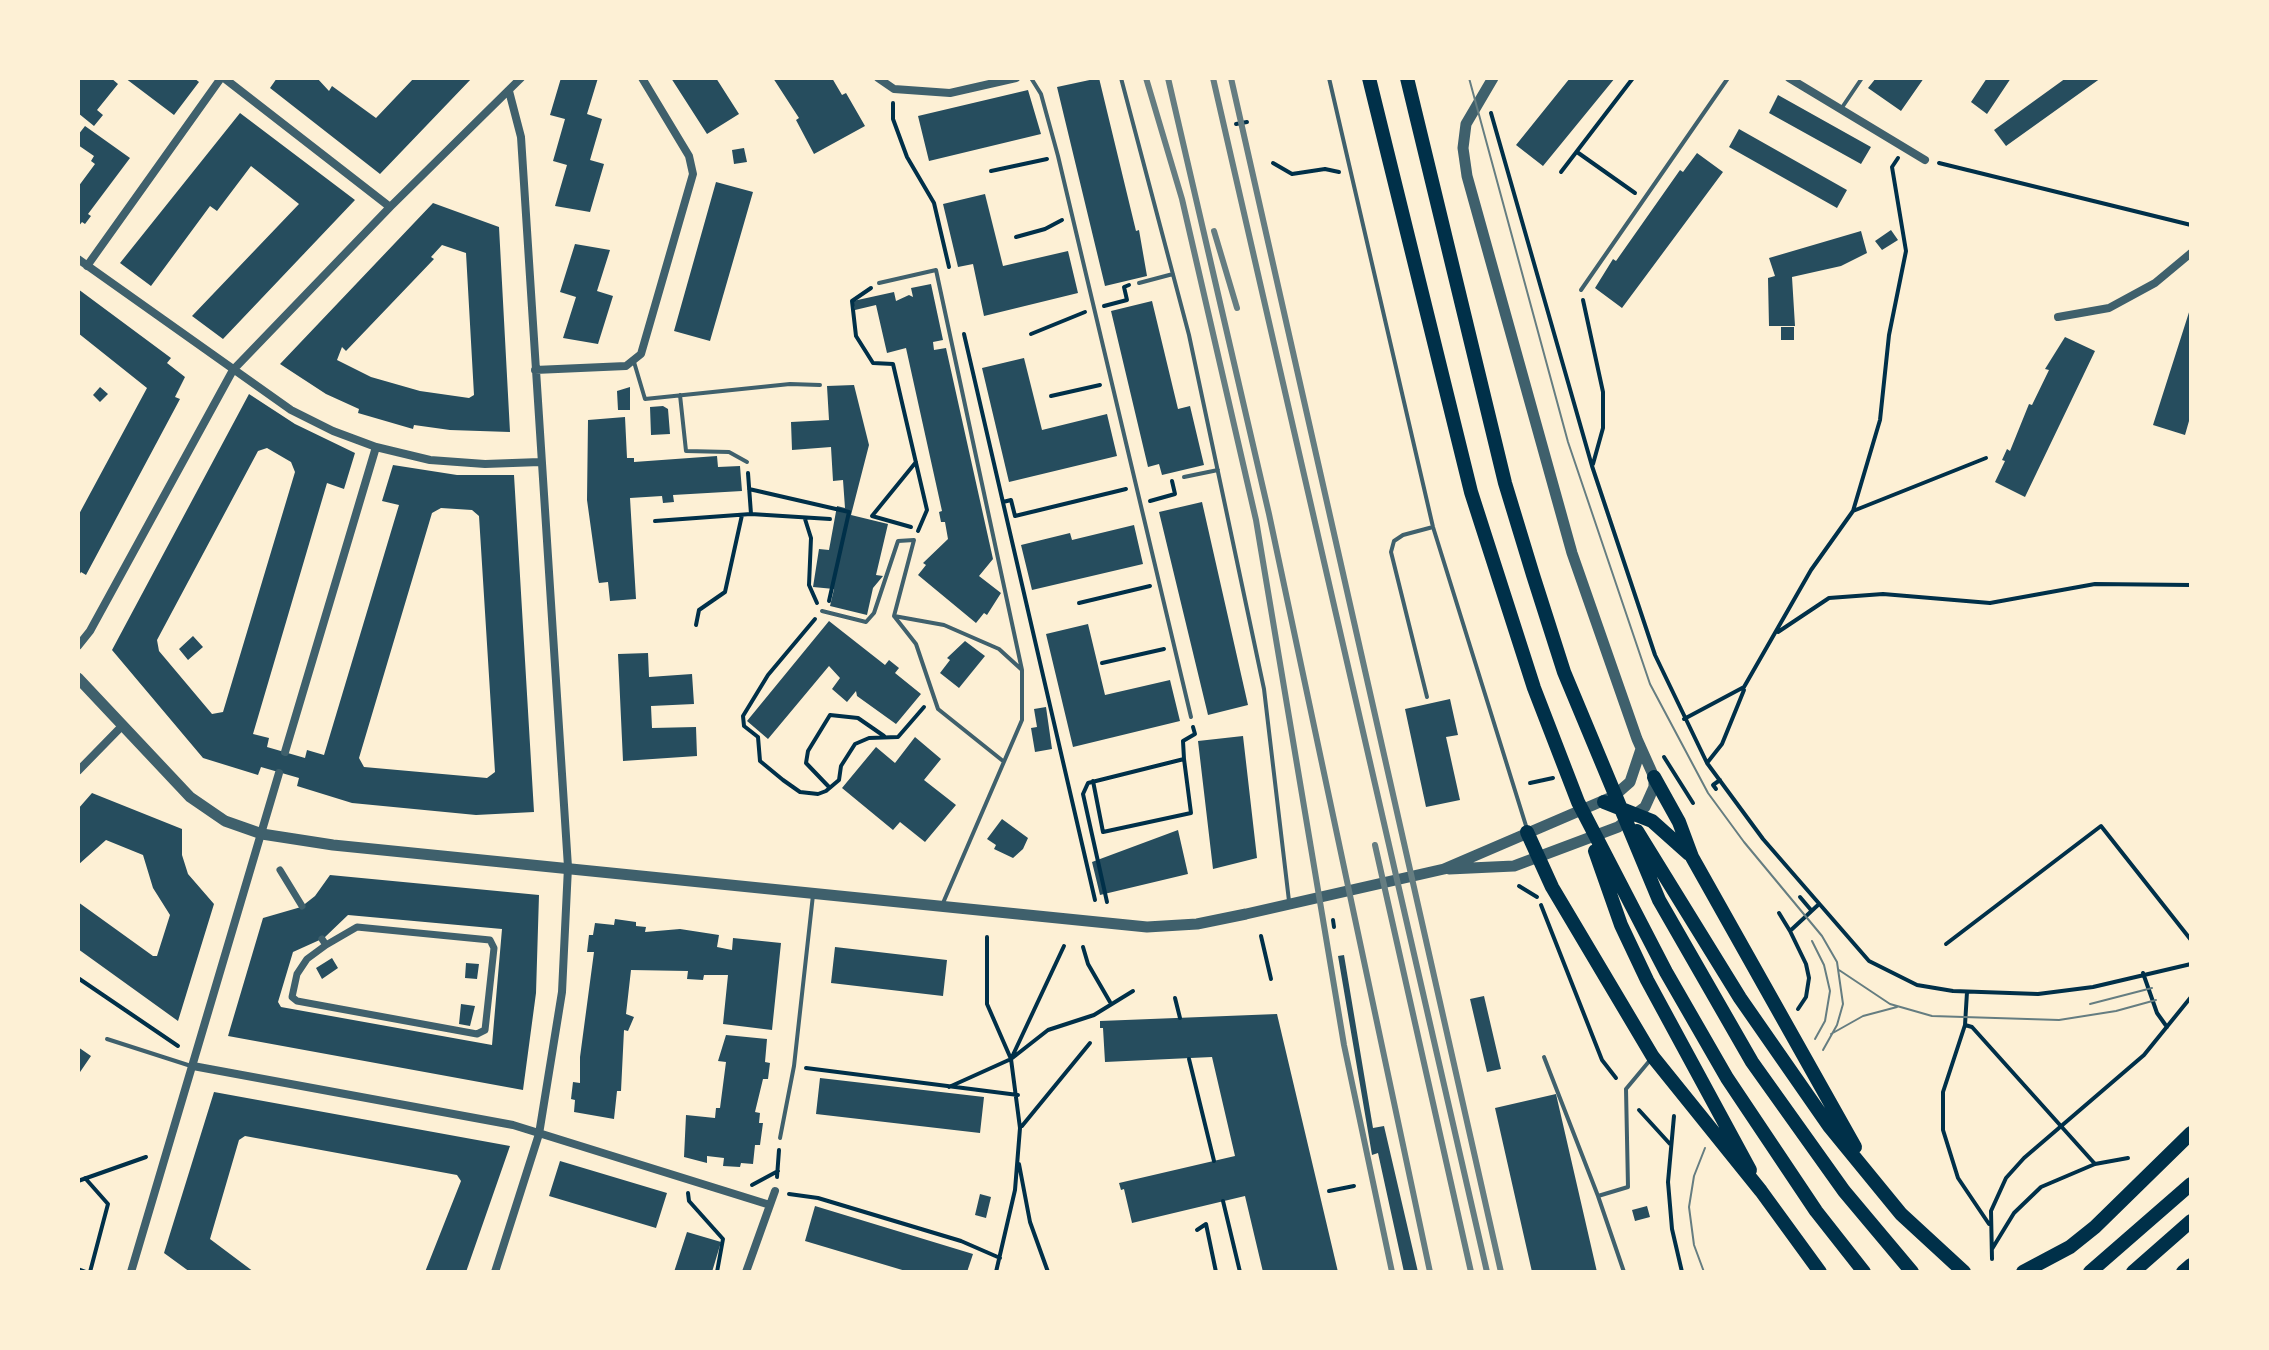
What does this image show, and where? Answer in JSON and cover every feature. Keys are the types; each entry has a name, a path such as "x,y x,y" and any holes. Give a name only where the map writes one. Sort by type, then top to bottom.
{"highway":[{"path":"1369,78 1471,492 1534,688 1621,925 1706,1092 1761,1191"},
{"path":"1407,78 1505,483 1564,672 1608,797 1659,900 1752,1062 1844,1191 1912,1272"},
{"path":"1654,777 1679,822 1692,857 1819,1079 1866,1169"},
{"path":"1608,797 1666,832 1692,857"},
{"path":"1608,797 1740,998 1829,1126 1901,1214 1964,1272"},
{"path":"1578,802 1666,972 1727,1078 1816,1211 1864,1272"},
{"path":"1527,832 1537,858 1653,1057 1761,1191 1820,1272"},
{"path":"2023,1272 2070,1247 2095,1227 2191,1133"},
{"path":"2090,1272 2191,1184"},
{"path":"2133,1272 2191,1221"},
{"path":"2183,1272 2191,1265"}],"street":[{"path":"87,266 223,78 390,207"},
{"path":"78,646 90,631 233,370 390,207 521,78"},
{"path":"535,370 626,366 641,354 693,174 689,156 642,78"},
{"path":"878,78 894,89 950,93 1016,78"},
{"path":"1444,869 1501,868 1537,858 1618,827 1638,814 1650,799 1654,777 1641,749 1568,538 1467,176 1463,148 1466,124 1493,78"},
{"path":"1789,78 1925,160"},
{"path":"495,1272 539,1134 562,992 568,867 521,137 509,91"},
{"path":"2058,317 2109,308 2155,283 2191,253"},
{"path":"78,259 291,410 333,431 376,447 430,460 485,464 540,462"},
{"path":"285,752 376,447"},
{"path":"78,678 198,804 225,821 262,834 320,843 941,909 1147,927 1197,924 1444,869 1608,797 1630,782 1641,749"},
{"path":"78,771 122,726"},
{"path":"131,1272 279,773"},
{"path":"280,870 302,906"},
{"path":"357,927 490,940 494,948 485,1030 477,1034 297,1001 292,997 297,974 324,942 357,927"},
{"path":"193,1066 513,1125 770,1205"},
{"path":"746,1272 775,1191"}],"lane":[{"path":"1031,78 1041,94 1058,156 1191,717"},
{"path":"1121,78 1173,274 1264,689 1289,904"},
{"path":"1329,78 1433,527 1527,832"},
{"path":"1581,290 1728,78"},
{"path":"1841,109 1862,78"},
{"path":"879,283 936,270 1022,670 1022,720 941,909"},
{"path":"1139,283 1173,274"},
{"path":"634,362 645,399 820,385"},
{"path":"680,395 686,451 729,452 747,462"},
{"path":"1184,477 1218,470"},
{"path":"1427,697 1391,552 1394,541 1403,535 1433,527"},
{"path":"824,612 866,622 874,613 898,541 914,540 894,616"},
{"path":"894,616 944,625 999,649 1022,670"},
{"path":"894,616 916,644 938,709 1003,761"},
{"path":"780,1138 794,1066 813,894"},
{"path":"107,1039 193,1066"},
{"path":"1544,1057 1624,1272"},
{"path":"1598,1196 1628,1187 1626,1089 1633,1076 1653,1057"}],"path":[{"path":"1561,172 1633,78"},
{"path":"894,89 893,119 907,157 934,203 952,278"},
{"path":"1491,110 1592,466 1655,655 1707,763 1818,905 1856,947 1885,970 1917,985 1967,992 2053,993 2191,964"},
{"path":"1236,124 1247,122"},
{"path":"1707,763 1722,744 1744,687 1811,570 1853,511 1880,420 1889,335 1906,251 1892,167 1904,147"},
{"path":"1577,152 1633,192"},
{"path":"991,171 1058,156"},
{"path":"1925,160 2191,225"},
{"path":"1273,163 1292,174 1325,169 1349,172"},
{"path":"1016,237 1045,229 1071,214"},
{"path":"879,283 852,301 856,336 873,363 893,364 927,510 914,540"},
{"path":"1031,334 1094,308 1127,300 1124,287 1139,283"},
{"path":"1581,290 1603,392 1603,428 1592,466"},
{"path":"962,323 1095,900"},
{"path":"1051,396 1112,383"},
{"path":"1853,511 1986,458"},
{"path":"747,462 751,514"},
{"path":"916,462 872,516 919,529"},
{"path":"1140,504 1175,494 1171,480 1184,477"},
{"path":"1003,502 1011,500 1015,516 1136,486"},
{"path":"749,489 849,512 824,612 781,658 743,716 744,726 758,737 760,761 800,792 818,794 839,780 841,766 855,744 869,738 898,737 934,697"},
{"path":"655,521 751,514 830,519"},
{"path":"696,625 699,610 725,592 742,515"},
{"path":"805,519 811,538 809,585 824,612"},
{"path":"1079,603 1158,584"},
{"path":"1776,634 1829,598 1883,594 1990,603 2095,584 2191,585"},
{"path":"1102,663 1174,646"},
{"path":"1684,719 1744,687"},
{"path":"830,788 806,763 808,751 830,715 858,718 886,737"},
{"path":"1093,781 1103,832 1191,813 1183,741 1195,734 1191,717"},
{"path":"1663,755 1693,803"},
{"path":"1107,902 1083,794 1088,783 1184,759"},
{"path":"1716,789 1713,785 1720,780"},
{"path":"1946,944 2101,826 2191,940"},
{"path":"1519,886 1533,893 1539,902 1602,1060 1616,1078"},
{"path":"1800,897 1812,910"},
{"path":"1790,931 1818,905"},
{"path":"1779,913 1806,964 1809,978 1806,997 1798,1009"},
{"path":"1333,920 1334,927"},
{"path":"1261,936 1271,979"},
{"path":"987,937 987,1004 1011,1059 1020,1128 1015,1190 996,1272"},
{"path":"1011,1059 1064,946"},
{"path":"1083,947 1088,964 1110,1003"},
{"path":"2143,973 2157,1013 2167,1027"},
{"path":"78,978 178,1046"},
{"path":"948,1087 1011,1059 1048,1030 1094,1015 1133,991"},
{"path":"1967,992 1965,1025 1945,1079 1943,1130 1958,1178 1989,1224"},
{"path":"1992,1259 1989,1224 1996,1198 2006,1178 2130,1067 2191,997"},
{"path":"1175,998 1180,1018"},
{"path":"1965,1025 1972,1027 2095,1164"},
{"path":"1020,1128 1090,1043"},
{"path":"1189,1059 1214,1161"},
{"path":"794,1066 1018,1095"},
{"path":"1635,1105 1670,1144"},
{"path":"1674,1116 1670,1144 1669,1207 1682,1272"},
{"path":"751,1186 778,1171 780,1138"},
{"path":"78,1181 146,1157"},
{"path":"1018,1158 1030,1222 1048,1272"},
{"path":"1991,1251 2014,1213 2031,1195 2054,1180 2095,1164 2128,1158"},
{"path":"78,1269 88,1272 108,1204 85,1178"},
{"path":"1329,1191 1354,1186"},
{"path":"775,1191 832,1202 961,1241 1000,1258"},
{"path":"688,1193 689,1201 723,1239 717,1272"},
{"path":"1223,1201 1240,1272"},
{"path":"1197,1230 1206,1224 1216,1272"}],"building":[{"path":"78,78 111,78 118,84 97,110 103,115 94,126 78,113"},
{"path":"125,78 194,78 199,82 174,115"},
{"path":"277,78 317,78 329,91 332,86 376,118 414,78 472,78 380,174 270,88"},
{"path":"561,78 598,78 587,114 602,119 590,160 604,164 590,212 555,206 567,165 553,161 565,119 550,115"},
{"path":"671,78 716,78 739,114 707,134"},
{"path":"773,78 832,78 842,95 846,93 865,126 814,154 796,120 799,118"},
{"path":"1099,78 1136,231 1139,230 1147,276 1105,286 1057,87"},
{"path":"1570,78 1615,78 1543,166 1516,145"},
{"path":"1876,78 1924,78 1901,111 1868,88"},
{"path":"1987,78 2011,78 1987,114 1971,102"},
{"path":"2066,78 2101,78 2006,146 1994,130"},
{"path":"1028,90 1041,134 929,161 918,116"},
{"path":"1778,95 1871,147 1861,164 1769,113"},
{"path":"240,113 355,200 223,339 192,316 299,204 251,166 217,211 210,206 151,286 120,263"},
{"path":"85,126 130,158 88,214 91,216 85,224 82,222 78,227 78,187 95,164 91,161 94,156 78,145 78,135"},
{"path":"1739,129 1847,190 1837,208 1729,147"},
{"path":"744,148 747,162 734,164 732,150"},
{"path":"1697,153 1723,172 1622,308 1595,288 1680,170 1683,172"},
{"path":"716,182 753,192 710,341 674,331"},
{"path":"985,194 1003,266 1068,251 1078,293 984,316 973,264 958,267 943,204"},
{"path":"433,203 499,227 510,432 414,425 413,429 358,413 359,409 326,394 280,364","holes":["442,245 466,253 474,395 469,398 420,391 371,377 337,360 342,347 346,351 434,259 431,257"]},
{"path":"1891,230 1898,240 1882,250 1875,241"},
{"path":"1861,231 1867,253 1841,266 1792,277 1795,326 1769,326 1768,278 1775,276 1769,258"},
{"path":"575,244 610,250 597,291 613,296 598,344 563,338 576,297 560,292"},
{"path":"931,284 943,340 933,342 934,350 946,348 993,559 979,576 1001,593 987,615 984,613 976,623 918,575 926,565 923,563 948,539 945,522 941,522 939,512 942,511 906,348 887,353 876,305 855,310 853,301 894,292 896,301 909,295 913,297 911,288"},
{"path":"78,289 171,358 167,363 185,377 175,397 180,399 86,575 81,572 78,577 78,516 147,388 78,333"},
{"path":"1152,301 1178,409 1190,406 1204,465 1162,475 1159,464 1148,467 1111,311"},
{"path":"2191,306 2191,414 2185,435 2153,425"},
{"path":"1781,327 1794,327 1794,340 1781,340"},
{"path":"2065,337 2095,351 2025,497 1995,482 2007,449 2010,451 2029,404 2032,405 2049,370 2045,369"},
{"path":"1024,358 1042,430 1107,414 1117,456 1009,482 982,368"},
{"path":"854,385 869,445 851,515 888,524 876,575 883,576 873,588 867,615 830,606 834,589 813,587 819,549 829,550 837,506 845,508 843,480 833,481 831,447 792,450 791,422 829,420 827,386"},
{"path":"100,387 108,394 100,402 93,395"},
{"path":"630,387 630,410 618,410 617,391"},
{"path":"249,394 295,424 355,453 344,489 327,483 253,734 269,738 267,747 305,758 307,750 324,755 399,505 382,501 393,465 457,475 514,475 534,812 476,815 352,803 297,786 299,778 261,767 258,775 203,758 112,650","holes":["267,448 291,462 295,472 223,712 212,714 159,651 157,640 258,451","441,508 472,510 479,516 495,772 487,778 364,767 359,758 432,513"]},
{"path":"663,406 668,409 670,434 651,435 650,407"},
{"path":"625,417 627,458 634,458 634,462 717,456 718,467 740,466 742,491 673,495 674,502 663,503 662,496 630,498 636,599 610,601 608,582 599,583 598,579 587,500 588,420"},
{"path":"1202,502 1248,705 1208,715 1159,512"},
{"path":"1134,525 1143,564 1032,590 1021,545 1070,533 1072,540"},
{"path":"829,621 885,665 889,660 899,668 895,673 921,694 896,724 857,696 856,691 847,702 832,689 840,678 829,666 768,739 747,721"},
{"path":"1088,624 1105,695 1170,680 1180,721 1073,747 1046,634"},
{"path":"193,636 203,647 188,660 179,649"},
{"path":"965,641 985,656 959,688 940,673 950,660 947,658"},
{"path":"648,653 649,677 692,674 694,704 651,706 652,728 696,727 697,756 623,761 618,654"},
{"path":"1450,699 1458,735 1446,737 1460,800 1426,807 1405,709"},
{"path":"1046,707 1052,749 1035,752 1031,728 1037,727 1034,709"},
{"path":"1243,736 1257,858 1213,869 1198,741"},
{"path":"915,737 941,759 924,780 956,805 925,842 900,822 893,830 842,788 876,747 895,763"},
{"path":"92,793 182,829 182,855 188,874 214,904 178,1021 78,949 78,902 153,956 157,956 170,915 153,888 143,855 106,840 78,865 78,809"},
{"path":"1002,819 1028,838 1023,849 1013,858 994,849 996,845 987,839"},
{"path":"1178,830 1188,874 1100,895 1092,862"},
{"path":"330,875 539,895 536,993 523,1090 228,1036 263,918 301,907 315,896","holes":["348,915 502,929 492,1045 281,1007 278,1002 293,952 324,938"]},
{"path":"615,919 636,922 636,926 646,927 645,932 680,929 719,935 717,947 732,950 733,938 781,943 772,1030 723,1024 728,975 704,975 703,980 687,979 688,971 631,970 626,1014 634,1017 628,1031 624,1030 621,1091 617,1091 614,1119 574,1112 575,1100 571,1099 573,1082 580,1083 580,1057 594,952 587,952 589,935 593,935 595,923 614,925"},
{"path":"835,947 947,960 943,996 831,983"},
{"path":"1344,955 1373,1128 1384,1126 1418,1272 1404,1272 1378,1153 1372,1155 1338,956"},
{"path":"332,958 338,968 322,979 316,968"},
{"path":"466,963 479,964 477,979 465,978"},
{"path":"1484,996 1501,1069 1487,1072 1470,999"},
{"path":"461,1004 475,1006 470,1026 459,1024"},
{"path":"1277,1014 1338,1272 1263,1272 1245,1196 1132,1223 1124,1189 1121,1190 1119,1183 1235,1156 1212,1057 1105,1062 1100,1021"},
{"path":"726,1035 767,1039 765,1062 770,1063 768,1079 763,1079 755,1112 760,1113 759,1123 763,1123 760,1145 755,1145 753,1164 741,1163 740,1167 723,1166 724,1158 707,1156 707,1163 684,1157 686,1115 715,1118 716,1108 720,1108 726,1062 718,1061"},
{"path":"78,1047 91,1056 78,1075"},
{"path":"820,1078 984,1097 980,1133 816,1114"},
{"path":"214,1092 510,1146 466,1272 425,1272 461,1181 457,1175 245,1136 239,1140 210,1239 254,1272 190,1272 164,1253"},
{"path":"1556,1094 1597,1272 1532,1272 1495,1108"},
{"path":"560,1161 667,1193 656,1228 549,1196"},
{"path":"980,1194 991,1197 986,1218 975,1215"},
{"path":"815,1206 973,1254 967,1272 909,1272 805,1241"},
{"path":"1647,1206 1650,1217 1635,1221 1632,1210"},
{"path":"687,1232 721,1242 712,1272 674,1272"}],"tram line":[{"path":"1469,78 1568,442 1650,684 1708,793 1822,936 1837,962 1843,1004 1837,1025 1823,1050"},
{"path":"1812,941 1824,965 1830,991 1825,1021 1815,1039"},
{"path":"1839,970 1890,1004 1932,1016 2059,1020 2116,1011 2156,1000"},
{"path":"2090,1004 2152,988"},
{"path":"1831,1034 1863,1016 1897,1007"},
{"path":"1704,1272 1694,1245 1689,1207 1694,1176 1705,1148"}],"railway":[{"path":"1146,78 1182,199 1256,520 1344,1045 1392,1272"},
{"path":"1168,78 1269,514 1430,1272"},
{"path":"1213,78 1487,1272"},
{"path":"1231,78 1501,1272"},
{"path":"1214,231 1237,308"},
{"path":"1375,845 1471,1272"}]}
